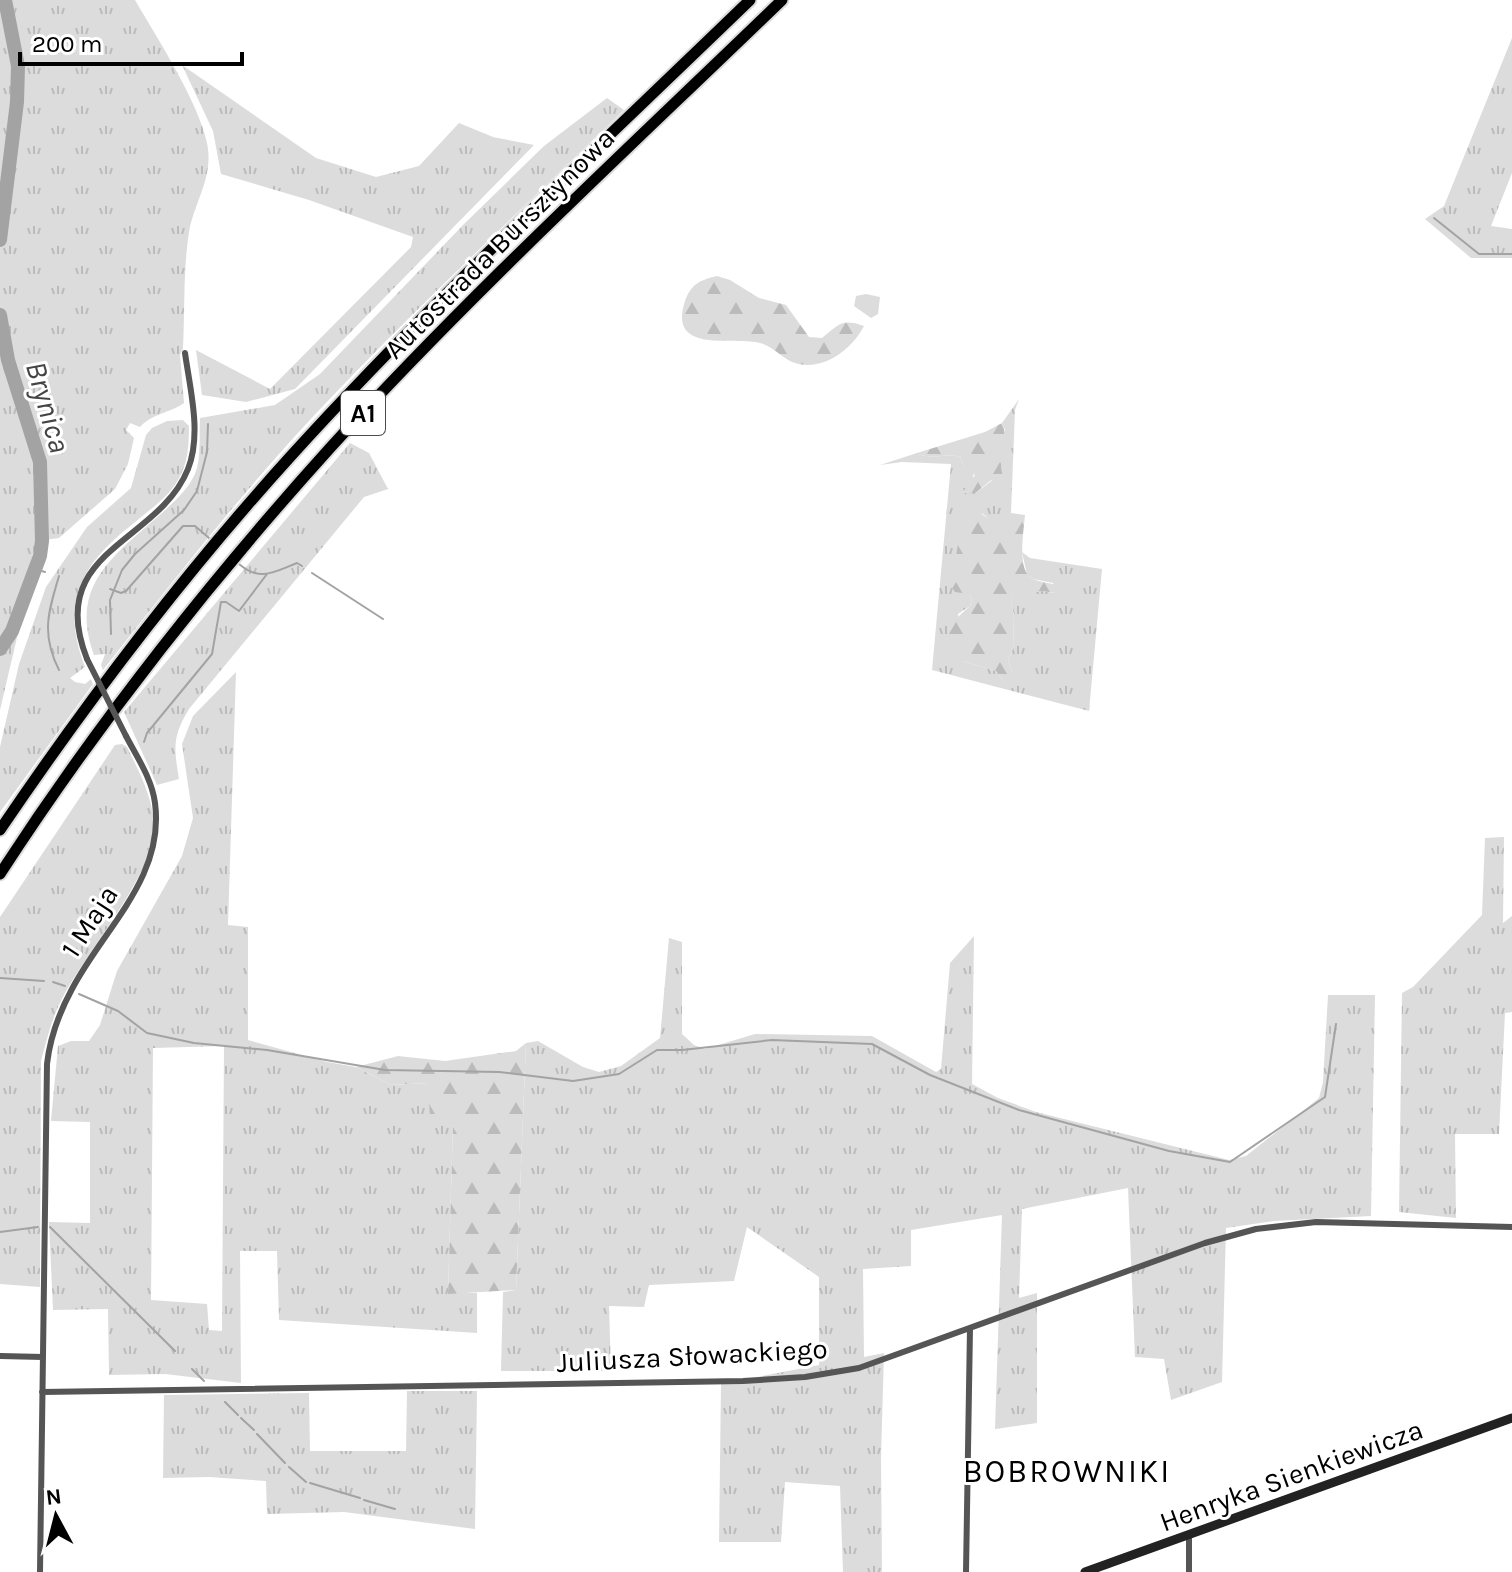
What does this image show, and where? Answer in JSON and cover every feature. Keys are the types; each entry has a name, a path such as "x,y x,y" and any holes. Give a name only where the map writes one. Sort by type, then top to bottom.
{"highway":[{"name":"Autostrada Bursztynowa","path":"0,830 151,622 292,455 447,294 750,0"},
{"name":"Autostrada Bursztynowa","path":"0,874 128,691 280,504 483,290 782,0"}],"street":[{"name":"1 Maja","path":"40,1572 48,1050 72,987 139,886 150,861 157,831 151,787 87,659 78,621 81,596 88,578 107,552 168,501 188,469 194,447 185,353"},
{"name":"Juliusza Słowackiego","path":"42,1392 743,1381 805,1377 859,1368 1205,1243 1256,1229 1316,1222 1512,1227"},
{"path":"966,1572 970,1328"},
{"path":"0,1356 43,1357"},
{"name":"Henryka Sienkiewicza","path":"1085,1572 1512,1418"},
{"path":"1189,1536 1189,1572"}],"green space":[{"path":"0,0 135,0 195,108 207,143 208,167 187,246 183,348 180,355 184,403 140,427 130,423 126,430 134,438 128,464 115,489 59,538 37,541 10,629 0,644"},
{"path":"1512,38 1512,173 1491,226 1512,229 1512,258 1471,258 1425,219 1444,206"},
{"path":"182,65 316,158 376,177 419,166 459,123 493,137 534,145 295,389 246,402 202,395 196,350 270,389 411,247 413,237 309,200 221,174 213,131"},
{"path":"607,98 624,110 335,393 222,521 103,670 101,665 105,654 94,655 88,630 87,609 92,590 113,557 173,503 195,475 200,418 275,405 320,374 464,224 544,146"},
{"path":"717,276 730,280 759,298 786,305 809,337 822,338 846,323 864,326 843,351 814,365 792,362 760,343 706,340 694,336 685,329 682,318 685,301 697,284"},
{"path":"866,294 880,297 878,314 871,318 854,306 856,296"},
{"path":"1019,399 1015,410 1011,513 999,522 992,522 982,513 969,594 972,600 970,606 958,614 962,661 996,671 1004,682 1013,673 1008,661 1013,649 1013,595 1041,591 1055,593 1053,583 1027,575 1022,552 1030,558 1102,569 1089,711 932,670 951,464 902,462 880,465 917,453 960,457 963,464 974,472 972,482 963,492 974,494 1002,473 999,467 1005,430 1002,423"},
{"path":"183,420 189,426 188,447 178,480 164,498 100,554 80,586 75,623 85,667 70,678 85,684 91,679 93,684 0,812 0,747 19,664 46,587 87,527 131,488 146,435 152,428 167,421"},
{"path":"1002,423 1005,436 1001,462 1003,476 990,481 974,494 963,492 975,475 960,457 917,453 985,432"},
{"path":"350,443 369,453 388,489 364,497 189,709 176,743 179,779 157,785 124,712"},
{"path":"970,506 994,520 1011,513 1025,515 1024,568 1033,579 1059,587 1056,593 1041,591 1013,596 1013,649 1008,661 1013,673 1011,682 1004,682 996,671 962,661 948,646 949,625 970,606 972,600 969,594 955,592 951,586 958,544"},
{"path":"19,629 0,710 0,653"},
{"path":"236,672 228,925 248,927 248,1040 356,1067 391,1085 428,1083 453,1123 448,1293 477,1293 477,1333 279,1320 277,1251 240,1251 241,1383 165,1374 109,1375 108,1309 53,1310 49,1222 90,1223 90,1122 51,1121 58,1046 71,1041 89,1041 100,1025 117,971 182,856 193,818 182,744 193,716","holes":["224,1046 222,1331 209,1330 207,1304 151,1300 153,1048"]},
{"path":"115,745 127,747 149,797 154,829 151,848 131,891 63,997 41,1061 40,1287 0,1284 0,917"},
{"path":"1504,837 1503,923 1512,916 1512,1012 1505,1013 1499,1134 1455,1134 1456,1218 1399,1212 1402,993 1413,987 1482,915 1485,838"},
{"path":"974,936 972,1084 998,1098 1036,1112 1229,1160 1246,1156 1319,1098 1323,1082 1328,995 1375,995 1371,1216 1274,1221 1226,1228 1222,1382 1171,1400 1164,1359 1135,1357 1128,1188 1022,1209 1019,1298 1037,1293 1037,1423 995,1429 1002,1215 911,1230 911,1266 863,1269 864,1357 884,1353 882,1572 843,1572 840,1486 785,1482 781,1542 719,1542 721,1384 819,1365 819,1277 747,1227 734,1281 649,1285 644,1307 609,1306 611,1371 501,1371 503,1292 516,1290 526,1043 538,1041 583,1067 599,1072 621,1066 660,1038 669,938 682,942 682,1034 694,1045 705,1049 755,1034 872,1036 936,1072 941,1069 950,963"},
{"path":"526,1043 516,1290 448,1294 453,1123 430,1119 428,1083 391,1085 356,1067 398,1056 445,1061 516,1051"},
{"path":"407,1391 477,1391 475,1529 344,1512 267,1514 266,1481 163,1478 164,1395 309,1393 310,1451 406,1451"}],"waterway":[{"name":"Brynica","path":"0,240 17,102 18,66 5,0"},
{"path":"1434,218 1479,254 1512,254"},
{"name":"Brynica","path":"0,315 8,360 40,462 42,541 40,556 12,631 0,649"},
{"path":"111,634 110,600 122,570 135,554 184,510 197,491 207,452 208,424"},
{"path":"110,589 121,593 126,591 183,526 195,526 209,538"},
{"path":"239,564 261,574 297,563 302,566"},
{"path":"35,569 45,572"},
{"path":"312,573 383,619"},
{"path":"144,742 147,733 212,654 221,602 239,611 267,574"},
{"path":"59,576 48,623 50,645 59,670"},
{"path":"0,978 44,981"},
{"path":"53,982 65,986"},
{"path":"79,994 118,1011 147,1033 194,1043 267,1050 385,1070 499,1072 573,1081 619,1074 657,1050 772,1040 872,1044 930,1075 1019,1110 1169,1151 1230,1162 1325,1097 1336,1024"},
{"path":"0,1232 38,1227"},
{"path":"50,1227 175,1351"},
{"path":"192,1369 204,1381"},
{"path":"225,1402 238,1415"},
{"path":"241,1418 254,1430"},
{"path":"257,1434 285,1463"},
{"path":"289,1467 306,1482"},
{"path":"310,1483 360,1498"},
{"path":"364,1500 395,1509"}],"district":[{"name":"BOBROWNIKI","path":"1067,1471"}]}
